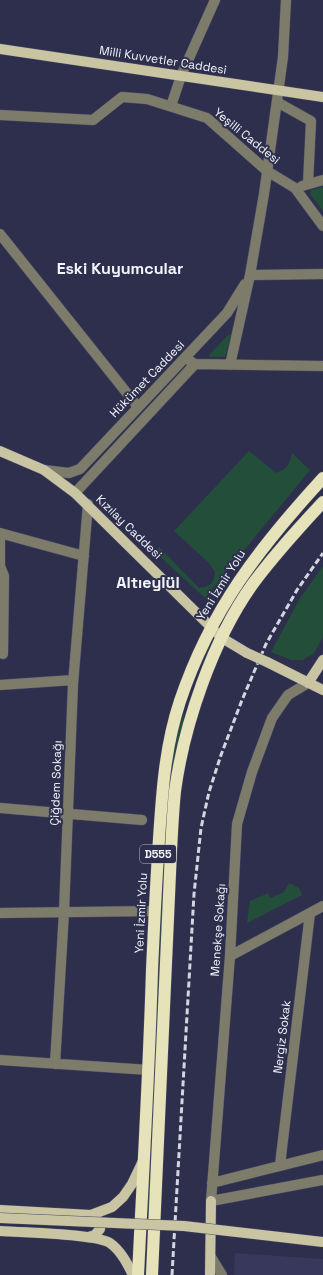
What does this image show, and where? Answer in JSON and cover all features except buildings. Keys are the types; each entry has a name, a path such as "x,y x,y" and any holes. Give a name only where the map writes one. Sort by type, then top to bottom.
{"highway":[{"name":"Yeni İzmir Yolu","path":"138,1275 149,1070 154,911 166,754 180,700 211,627 239,580 262,547 323,478"},
{"name":"D555","path":"152,1275 170,866 175,791 193,711 222,638 252,586 288,540 323,502"}],"main road":[{"name":"Milli Kuvvetler Caddesi","path":"0,49 323,97"},
{"name":"Kızılay Caddesi","path":"0,451 44,470 75,493 88,504 222,638 247,653 323,690"},
{"path":"323,660 308,682 323,698"},
{"path":"0,1210 91,1215 112,1207 123,1197 132,1184 144,1158"},
{"path":"210,1275 211,1201"},
{"path":"88,1237 98,1232 100,1226 97,1219 91,1215"},
{"path":"0,1218 184,1226 323,1242"},
{"path":"0,1231 88,1237 109,1242 127,1262 133,1275"}],"street":[{"path":"172,106 181,76 215,0"},
{"path":"230,365 250,275 264,194 283,57 286,0"},
{"name":"Yeşilli Caddesi","path":"0,115 93,120 122,97 147,99 207,118 267,171 295,188 323,226"},
{"path":"277,102 311,121 308,184"},
{"path":"295,188 323,180"},
{"path":"0,234 138,407"},
{"path":"250,275 323,274"},
{"name":"Hükümet Caddesi","path":"44,470 68,473 80,469 227,313 250,275"},
{"path":"185,359 195,364 323,366"},
{"path":"75,493 195,364"},
{"name":"Çiğdem Sokağı","path":"55,1064 64,912 73,680 88,504"},
{"path":"3,654 4,576 0,566 0,533 84,556"},
{"path":"0,685 73,680"},
{"name":"Menekşe Sokağı","path":"211,1201 230,956 237,824 252,772 272,718 288,695 308,682"},
{"path":"0,808 142,820"},
{"path":"230,956 323,906"},
{"path":"0,913 154,911"},
{"name":"Nergiz Sokak","path":"280,1165 310,913"},
{"path":"0,1060 149,1070"},
{"path":"212,1183 323,1155"},
{"path":"211,1201 323,1180"},
{"path":"211,1257 222,1275"}],"shaded area":[{"path":"235,1253 323,1259 323,1275 234,1275"}],"green space":[{"path":"323,187 323,211 310,194 311,190"},
{"path":"229,334 231,335 225,357 209,357 210,354"},
{"path":"249,451 276,473 283,470 287,466 292,453 310,470 205,598 154,551 159,547 199,588 206,587 211,584 214,579 215,572 208,562 174,531"},
{"path":"323,566 323,637 314,653 303,660 291,660 271,652 299,600"},
{"path":"185,712 174,765 150,1212 148,1213 165,818 173,747 180,720"},
{"path":"289,883 299,888 302,895 247,923 250,901 268,893 270,898 284,892"}],"railway":[{"path":"172,1275 194,894 201,828 209,792 221,755 242,700 266,644 297,590 323,553"}],"district":[{"name":"Eski Kuyumcular","path":"120,268"},
{"name":"Altıeylül","path":"148,582"}]}
